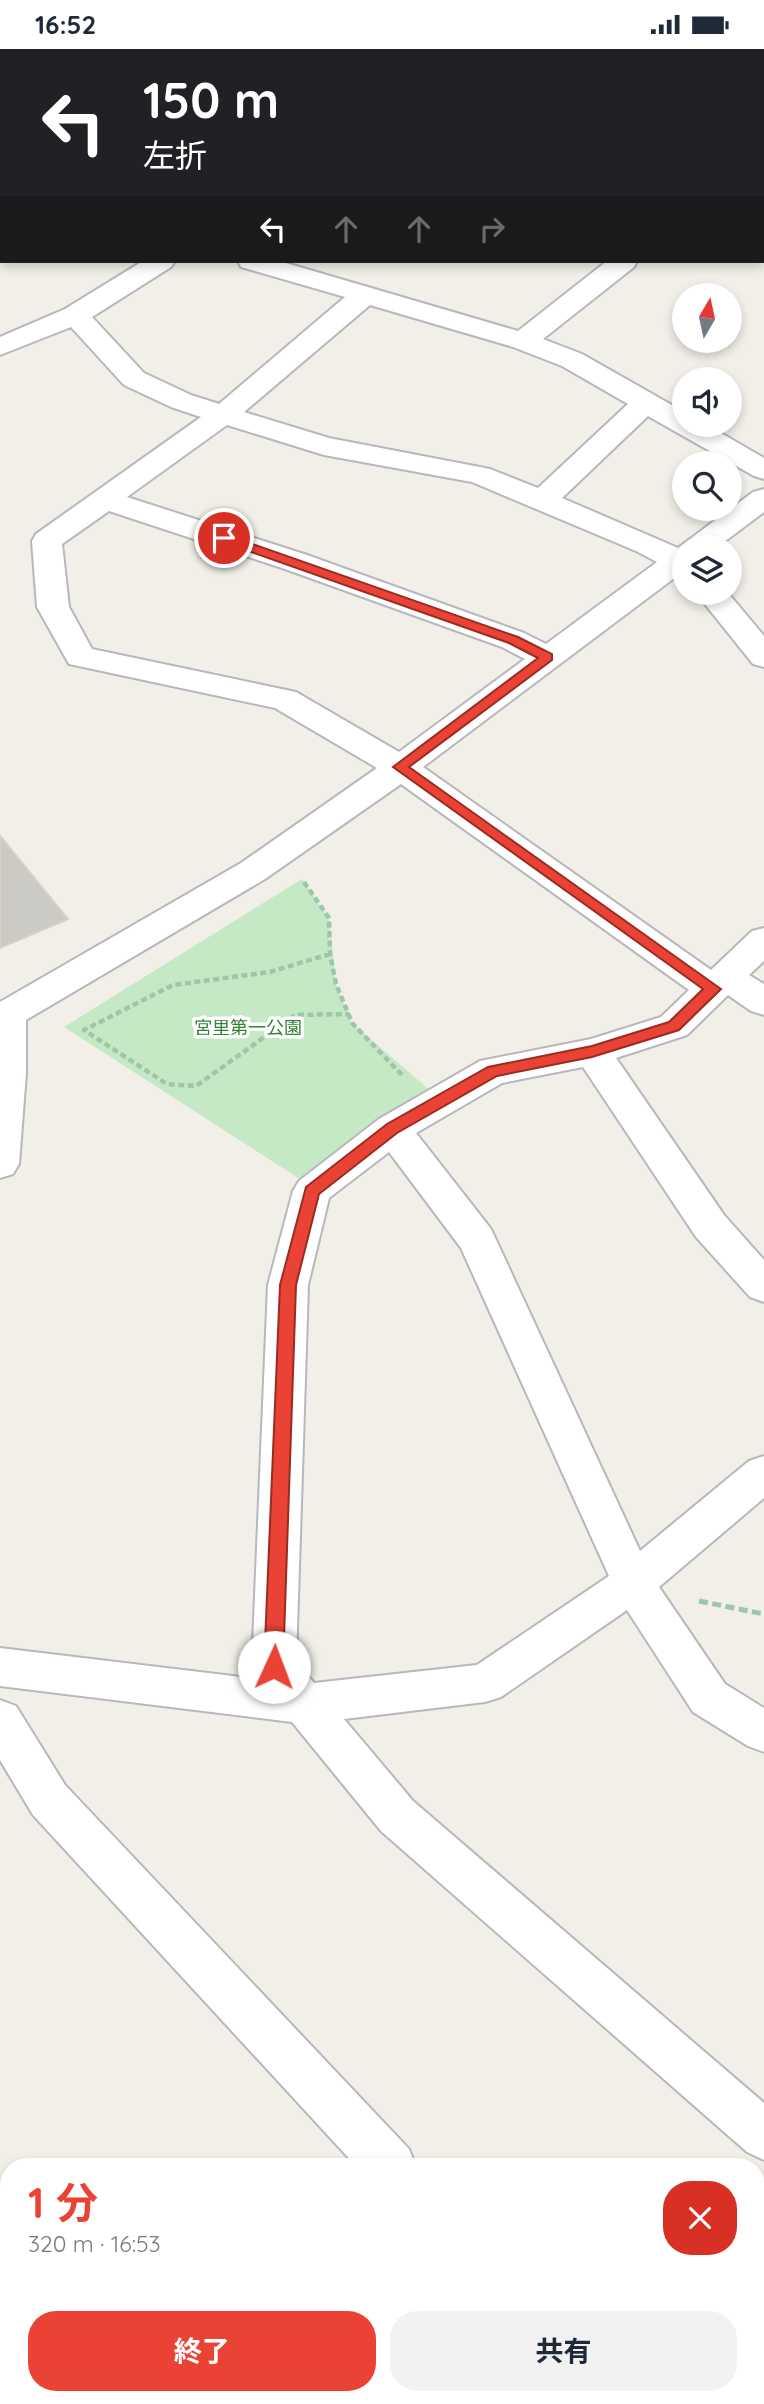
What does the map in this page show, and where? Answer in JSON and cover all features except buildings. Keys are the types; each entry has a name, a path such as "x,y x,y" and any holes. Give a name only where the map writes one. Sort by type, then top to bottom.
{"street":[{"path":"0,347 75,315 158,263"},
{"path":"257,263 523,341 572,360 672,417"},
{"path":"523,341 621,263"},
{"path":"363,296 225,413 47,541 53,607 80,657 285,699 400,767 719,982 764,1002"},
{"path":"75,315 134,379 181,401 324,446 480,475 672,551"},
{"path":"544,499 646,402"},
{"path":"706,437 764,471"},
{"path":"715,535 764,498"},
{"path":"103,499 296,562 513,640 547,657"},
{"path":"0,1164 8,1073 4,1017 254,871 672,567"},
{"path":"721,605 764,657"},
{"path":"764,940 674,1026 592,1052 493,1071 392,1129 312,1191 288,1285 274,1667 397,1815 764,2135"},
{"path":"592,1052 710,1226 764,1286"},
{"path":"392,1129 477,1240 633,1583 709,1698 764,1732"},
{"path":"0,1667 304,1704 485,1683 633,1583 764,1473"},
{"path":"0,1720 49,1800 383,2158"}],"path":[{"path":"302,879 329,919 330,954 336,983 352,1023 406,1080"},
{"path":"330,954 270,972 173,985 85,1030 167,1084 196,1086 295,1015 349,1014"},
{"path":"697,1600 764,1613 748,1610"}],"green space":[{"name":"宮里第一公園","path":"302,879 329,918 336,984 352,1023 433,1093 303,1181 64,1027"}],"route":[{"path":"224,538 513,640 547,657 400,767 713,989 674,1026 592,1052 493,1071 392,1129 312,1191 288,1285 274,1667"}]}
